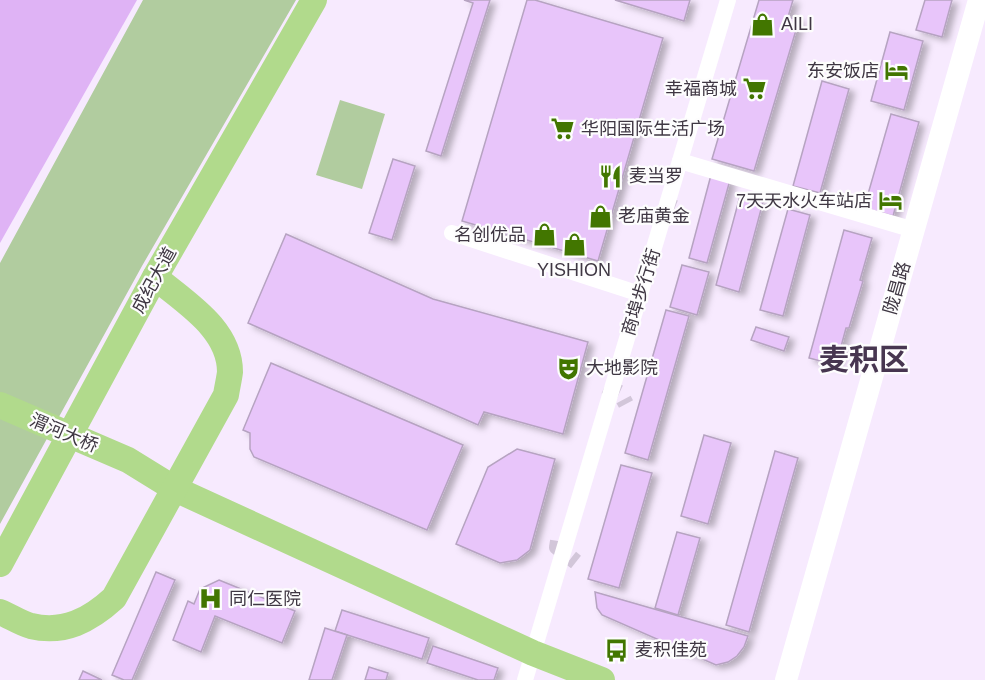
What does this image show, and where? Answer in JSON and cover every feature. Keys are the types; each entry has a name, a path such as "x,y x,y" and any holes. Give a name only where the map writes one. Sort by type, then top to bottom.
{"main road":[{"name":"成纪大道","path":"0,564 155,277 314,0"},
{"name":"陇昌路","path":"786,680 979,0"},
{"name":"陇昌路","path":"797,680 805,659 985,33"},
{"path":"0,612 31,626 54,628 76,624 97,614 114,598 226,395 230,370 225,346 212,325 155,277"},
{"name":"渭河大桥","path":"0,405 125,466"},
{"name":"渭河大桥","path":"0,420 125,466"},
{"path":"125,466 533,653 602,680"}],"street":[{"name":"商埠步行街","path":"525,680 728,0"},
{"path":"680,160 914,230"},
{"path":"452,232 640,294"}],"green space":[{"path":"143,0 296,0 142,266 0,524 0,263"},
{"path":"340,100 385,114 362,189 316,175"}],"shaded area":[{"path":"0,0 137,0 0,243"}],"building":[{"path":"464,0 490,0 441,156 426,151 473,3"},
{"name":"华阳国际生活广场","path":"527,0 535,0 663,38 598,261 462,221"},
{"path":"615,0 690,0 684,21"},
{"name":"幸福商城","path":"759,0 793,0 788,17 799,20 754,171 712,159"},
{"path":"925,0 952,0 942,37 916,30"},
{"name":"东安饭店","path":"890,32 923,41 904,110 871,101"},
{"path":"822,81 849,89 820,193 793,186"},
{"path":"891,114 919,122 893,216 864,208"},
{"path":"393,159 415,166 392,240 369,233"},
{"path":"711,175 730,180 707,263 689,258"},
{"path":"740,196 763,202 739,292 716,285"},
{"path":"788,209 810,215 783,316 760,310"},
{"path":"844,230 872,238 860,280 863,281 849,328 846,328 836,365 809,358"},
{"path":"286,234 433,299 588,342 563,434 484,412 478,425 248,323"},
{"path":"682,265 709,272 697,315 670,307"},
{"path":"666,310 689,316 648,460 625,453"},
{"path":"756,327 789,337 784,351 751,340"},
{"path":"271,363 463,445 427,530 254,457 250,449 250,433 243,430"},
{"path":"704,435 731,443 708,524 681,516"},
{"path":"517,449 555,459 530,550 517,560 500,563 456,544 488,467"},
{"path":"775,451 798,458 749,632 726,625"},
{"path":"621,465 652,473 619,588 588,579"},
{"path":"677,532 700,538 678,615 655,608"},
{"path":"156,572 175,580 132,680 124,680 112,675"},
{"path":"219,580 295,611 282,643 215,616 201,652 173,640 188,601 194,604 200,589"},
{"path":"595,592 748,636 737,656 728,662 716,665 602,615 597,608"},
{"path":"342,610 429,638 422,659 335,631"},
{"path":"325,628 347,635 332,680 309,680"},
{"path":"433,646 498,668 494,680 478,680 427,663"},
{"path":"369,667 388,673 386,680 365,680"},
{"path":"83,671 102,680 79,680"}],"tunnel":[{"path":"660,202 680,210 682,218"},
{"path":"605,386 620,393 626,404"},
{"path":"558,541 557,547 576,562"}],"place":[{"name":"AILI","path":"763,24"},
{"name":"东安饭店","path":"897,71"},
{"name":"幸福商城","path":"755,89"},
{"name":"华阳国际生活广场","path":"563,129"},
{"name":"麦当罗","path":"611,176"},
{"name":"7天天水火车站店","path":"890,201"},
{"name":"老庙黄金","path":"600,216"},
{"name":"名创优品","path":"544,235"},
{"name":"YISHION","path":"574,244"},
{"name":"大地影院","path":"568,368"},
{"name":"同仁医院","path":"211,599"},
{"name":"麦积佳苑","path":"617,650"}],"district":[{"name":"麦积区","path":"864,360"}]}
